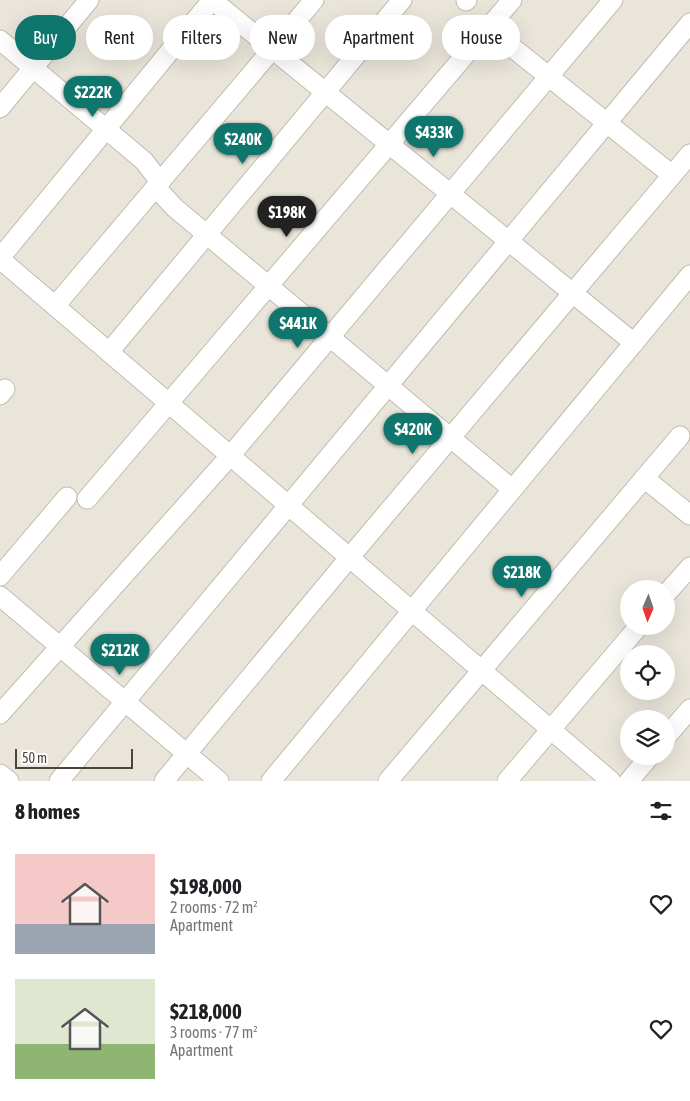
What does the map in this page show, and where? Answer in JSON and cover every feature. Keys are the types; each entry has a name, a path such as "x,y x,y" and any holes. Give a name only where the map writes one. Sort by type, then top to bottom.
{"street":[{"path":"0,108 89,0"},
{"path":"250,31 212,0 0,259 611,781"},
{"path":"301,15 314,0"},
{"path":"109,352 402,0"},
{"path":"499,15 512,0"},
{"path":"0,714 230,456 614,0"},
{"path":"59,781 690,24"},
{"path":"0,40 144,161 157,178 160,192 175,208 512,489"},
{"path":"520,54 672,175"},
{"path":"55,306 263,60"},
{"path":"286,60 634,343"},
{"path":"87,499 461,60"},
{"path":"164,781 349,558 690,154"},
{"path":"271,781 690,275"},
{"path":"388,781 680,436"},
{"path":"644,478 690,514"},
{"path":"0,576 66,497"},
{"path":"675,584 690,567"},
{"path":"0,596 219,781"},
{"path":"507,781 631,635"},
{"path":"675,726 690,709"},
{"path":"629,781 642,765"},
{"path":"0,774 9,781"}],"shaded area":[{"path":"0,0 690,0 690,781 0,781"}]}
